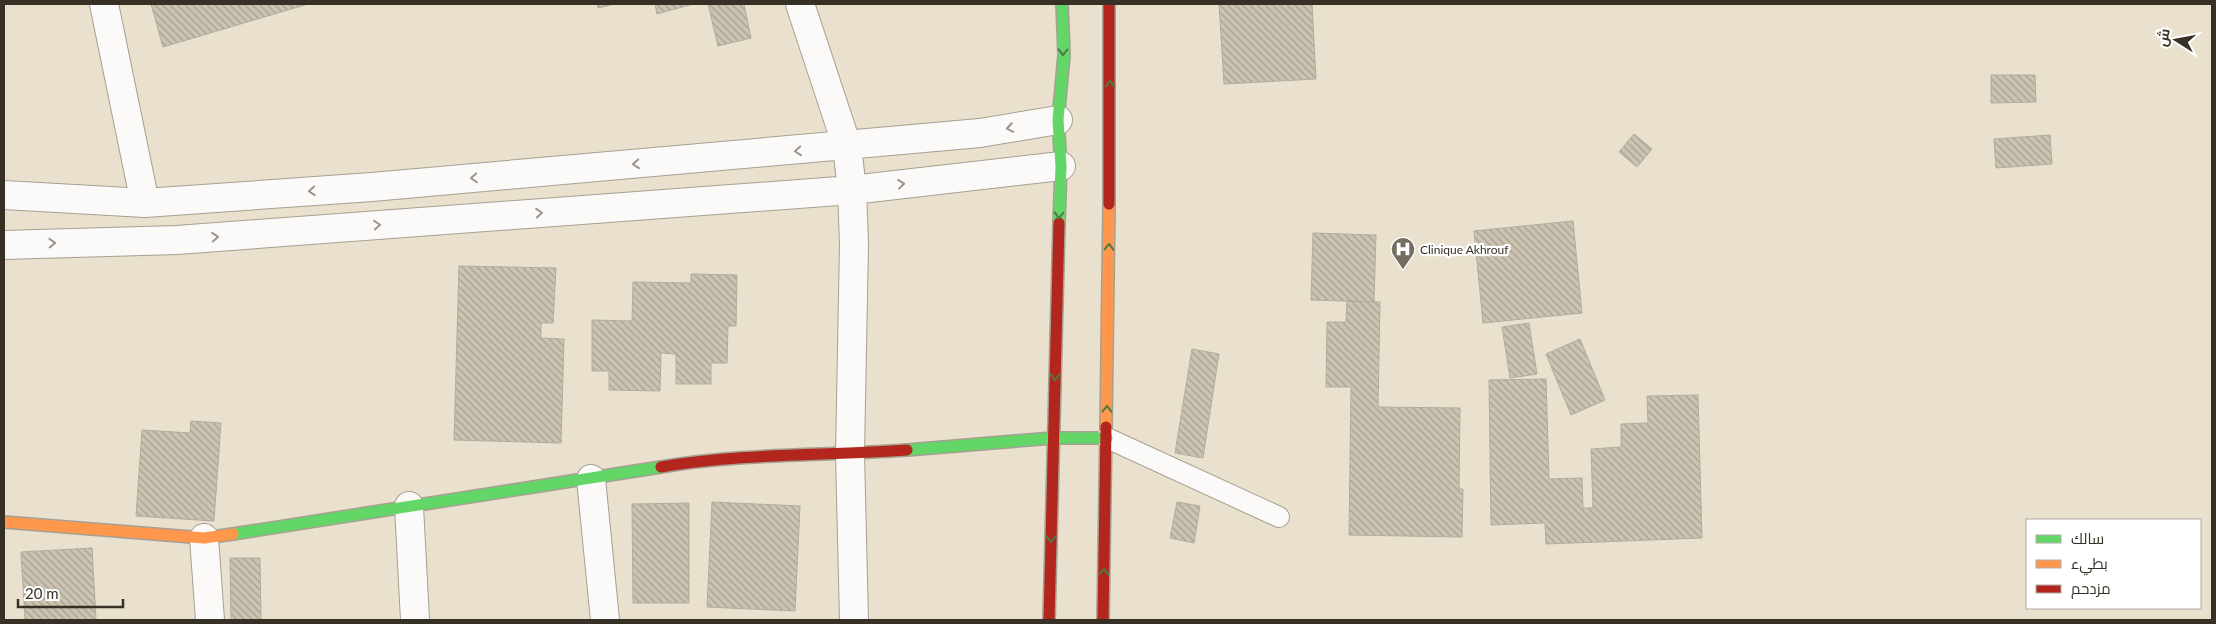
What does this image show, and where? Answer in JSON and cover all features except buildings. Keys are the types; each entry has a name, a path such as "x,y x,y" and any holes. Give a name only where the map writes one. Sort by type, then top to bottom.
{"main road":[{"path":"1049,620 1061,166 1058,120 1064,55 1062,4"},
{"path":"1103,620 1107,438 1110,98 1108,4"},
{"path":"4,522 204,538 591,480 708,459 850,454 1053,438 1107,438"}],"street":[{"path":"104,4 145,203"},
{"path":"800,4 847,146 852,190 854,244 850,454 854,620"},
{"path":"4,195 145,203 382,186 980,134 1058,120"},
{"path":"4,245 177,240 852,190 1061,166"},
{"path":"591,480 605,620"},
{"path":"409,506 415,620"},
{"path":"204,538 210,620"}],"lane":[{"path":"1107,438 1279,516"}],"traffic: fast":[{"path":"1059,223 1061,166 1058,120 1064,55 1062,4"},
{"path":"907,450 1053,438 1107,438"},
{"path":"233,534 661,467"}],"traffic: slow":[{"path":"1106,427 1109,204"},
{"path":"4,522 204,538 233,534"}],"traffic: jam":[{"path":"1109,4 1109,204"},
{"path":"1049,620 1059,223"},
{"path":"1103,620 1106,427"},
{"path":"661,467 722,459 907,450"}],"place":[{"name":"Clinique Akhrouf","path":"1403,270"}]}
